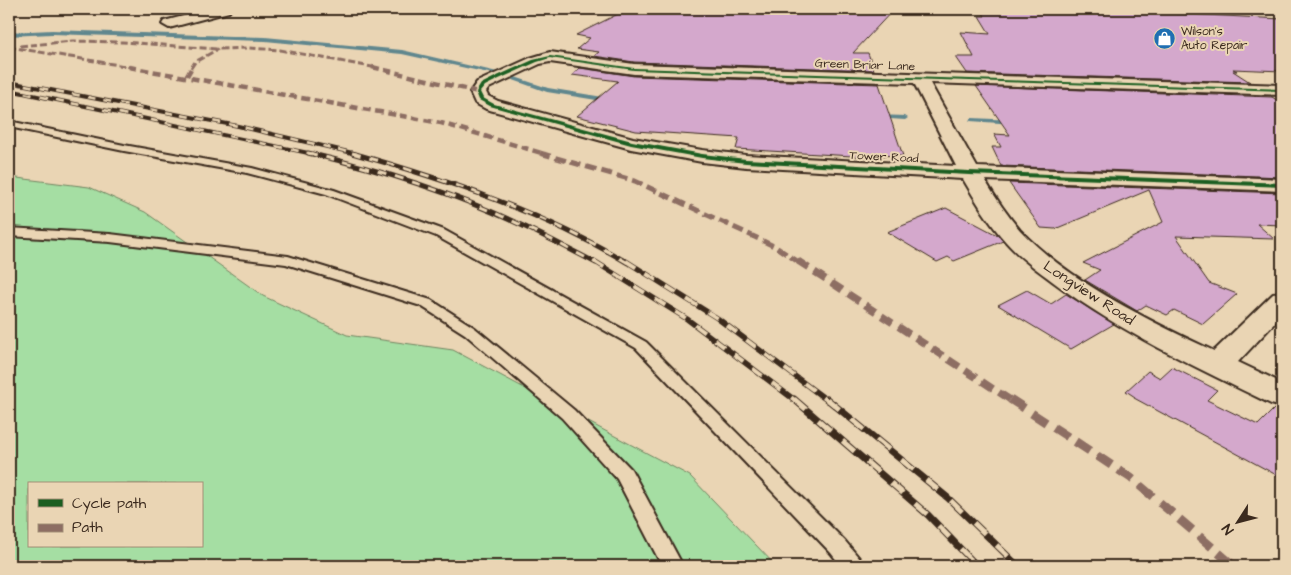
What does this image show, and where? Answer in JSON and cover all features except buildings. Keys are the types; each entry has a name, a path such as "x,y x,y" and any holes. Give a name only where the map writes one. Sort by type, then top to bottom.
{"street":[{"path":"169,24 224,9"},
{"name":"Green Briar Lane","path":"492,105 481,99 478,92 483,85 512,71 550,57 634,69 1282,90"},
{"name":"Longview Road","path":"919,78 969,173 1004,227 1030,252 1066,281 1147,330 1282,396"},
{"name":"Tower Road","path":"492,105 631,143 702,156 779,164 1282,185"},
{"path":"1218,365 1282,300"}],"lane":[{"path":"9,124 124,148 248,170 330,192 440,233 640,345 838,547 853,566"},
{"path":"9,232 119,239 288,260 426,303 470,331 568,414 624,474 674,566"}],"green space":[{"path":"9,177 89,187 145,212 263,296 347,335 453,350 690,476 776,566 9,566"}],"waterway":[{"path":"9,34 52,32 265,39 402,52 504,75 547,90 609,100"},
{"path":"878,117 905,118"},
{"path":"972,120 1014,122"}],"railway":[{"path":"9,82 238,126 357,154"},
{"path":"9,90 313,154"},
{"path":"308,153 417,183 470,203 496,213 596,263"},
{"path":"352,153 424,174 494,199 562,228 628,263"},
{"path":"594,261 687,319 796,401"},
{"path":"626,261 717,318 828,401"},
{"path":"794,399 928,515 977,566"},
{"path":"827,399 948,498 1018,566"}],"marked path":[{"path":"20,46 73,41 122,42 218,49 280,50 351,62 478,92"},
{"path":"9,47 202,79 441,123 635,181 776,247 1131,478 1234,566"},
{"path":"187,76 195,62 218,49"}],"cycle path":[{"path":"1282,90 634,69 550,57 535,61 497,78 483,85 478,92 481,99 492,105 631,143 702,156 746,161 969,173 1282,185"}],"place":[{"name":"Wilson's Auto Repair","path":"1165,38"}]}
